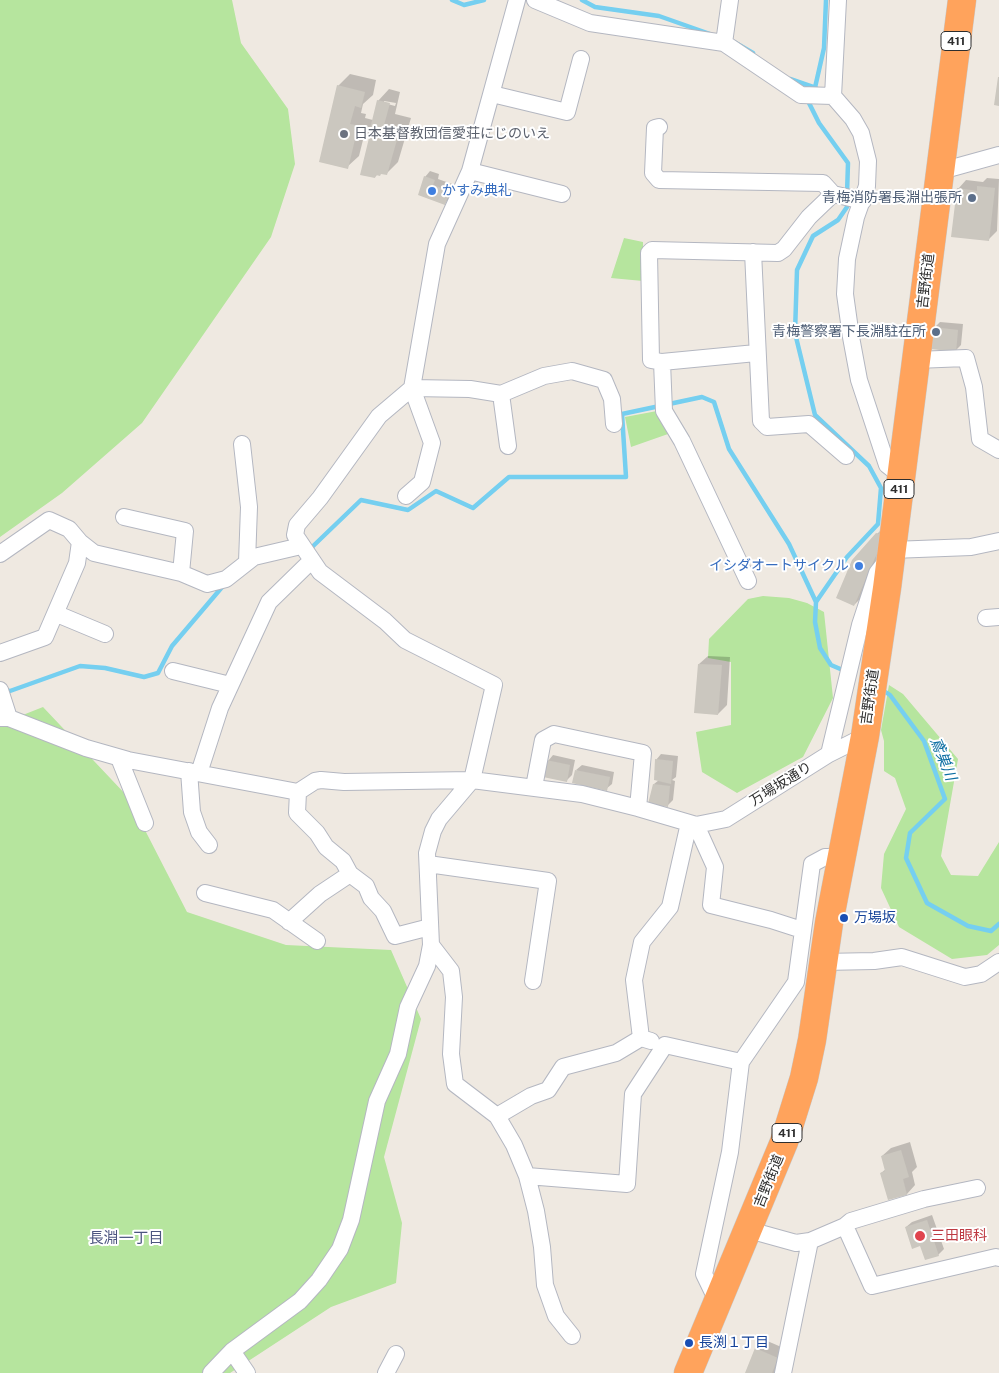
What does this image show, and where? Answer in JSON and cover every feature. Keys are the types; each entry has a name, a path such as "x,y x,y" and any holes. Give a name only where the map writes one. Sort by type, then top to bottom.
{"highway":[{"name":"吉野街道","path":"688,1373 784,1142 804,1078 812,1040 841,857 865,736 860,677 892,554 962,0"}],"street":[{"path":"406,496 422,482 432,443 412,388 437,244 470,171 492,94 505,37 517,0"},
{"path":"535,0 590,23 725,38 788,88 804,95 828,96 861,133 868,161 867,186 860,200 847,259 845,294 859,380 887,465 901,476"},
{"path":"725,38 730,0"},
{"path":"828,96 838,0"},
{"path":"492,94 567,112 581,58"},
{"path":"659,127 655,128 654,173 659,180 823,183 836,195 860,200"},
{"path":"941,171 999,155"},
{"path":"470,171 562,194"},
{"path":"756,353 662,362 651,360 648,253 652,250 778,253 784,249 809,216 836,195"},
{"path":"752,252 761,421 767,427 809,424 846,456"},
{"path":"916,360 966,358 974,387 980,439 999,450"},
{"path":"662,362 663,405 748,581"},
{"path":"211,1373 232,1351 300,1301 319,1280 340,1250 355,1206 377,1102 398,1054 408,1007 427,966 432,945 427,853 433,831 439,819 472,780 494,685 405,640 385,621 320,572 300,546 295,535 297,525 320,498 379,416 412,388 470,389 501,394 544,376 572,371 604,380 612,399 614,424"},
{"path":"501,394 508,446"},
{"path":"242,444 249,507 247,562"},
{"path":"124,517 185,531 182,572"},
{"path":"0,554 50,520 70,529 80,542 94,553 182,572 207,584 226,579 254,558 300,546"},
{"path":"892,554 971,547 999,541"},
{"path":"0,653 45,637 57,614 77,563 80,542"},
{"path":"209,845 199,832 192,812 194,772 230,684 269,602 310,560"},
{"path":"57,614 106,634"},
{"path":"173,670 230,684"},
{"path":"829,754 860,677"},
{"path":"0,690 5,718 119,758 298,792 315,781 322,780 344,782 472,780 534,787 582,794 693,824 715,867 711,905 802,930"},
{"path":"534,787 543,740 554,734 643,753 638,808"},
{"name":"万場坂通り","path":"693,824 726,819 829,754 865,736"},
{"path":"119,758 145,823"},
{"path":"298,792 297,813 318,833 326,847 343,861 350,874 366,886 371,898 383,912 395,936 430,927"},
{"path":"641,1038 634,980 642,942 670,907 693,824"},
{"path":"718,1303 704,1274 730,1152 741,1062 796,982 812,864 825,857 841,857"},
{"path":"428,864 548,881 533,981"},
{"path":"289,922 320,894 350,874"},
{"path":"205,893 273,910 317,941"},
{"path":"432,945 451,971 454,997 451,1054 455,1084 497,1116 514,1145 527,1176 542,1247 545,1285 556,1316 572,1336"},
{"path":"823,962 874,961 902,957 965,977 981,974 999,962"},
{"path":"497,1116 531,1096 548,1090 563,1067 616,1053 641,1038 741,1062"},
{"path":"527,1176 627,1184 633,1094 665,1045"},
{"path":"749,1230 796,1243 810,1241 846,1226 851,1221 915,1202 977,1188"},
{"path":"846,1226 872,1286 996,1257 999,1258"},
{"path":"783,1373 810,1241"},
{"path":"232,1351 247,1373"},
{"path":"386,1373 396,1354"}],"green space":[{"path":"0,0 232,0 241,43 288,109 295,164 271,237 142,423 62,493 0,537"},
{"path":"624,238 643,242 643,281 611,278"},
{"path":"657,411 668,434 631,447 625,417"},
{"path":"763,596 789,598 807,603 824,612 833,698 803,757 737,793 702,772 696,732 731,725 731,662 708,658 709,639 748,599"},
{"path":"889,685 903,694 958,759 941,856 951,875 978,876 999,842 999,945 987,955 952,959 899,927 881,888 884,854 906,809 895,778 884,771 884,741 881,730"},
{"path":"43,707 128,797 187,912 286,945 391,950 421,1019 384,1157 402,1223 396,1283 331,1307 230,1373 0,1373 0,724"}],"building":[{"path":"999,77 999,106 994,105"},
{"path":"337,85 365,92 361,108 355,106 350,124 355,125 354,130 369,133 377,100 390,103 384,125 400,129 387,175 376,175 375,178 360,175 369,138 356,135 348,169 319,162"},
{"path":"424,176 435,180 433,185 450,191 445,205 418,195"},
{"path":"977,186 995,188 989,241 951,237 957,188 977,191"},
{"path":"933,327 958,330 956,352 931,349"},
{"path":"876,533 885,535 854,606 836,598 852,560"},
{"path":"698,664 722,665 718,715 694,713"},
{"path":"655,759 673,761 671,784 654,780"},
{"path":"546,760 570,765 567,782 543,777"},
{"path":"575,770 610,777 607,791 572,783"},
{"path":"653,784 670,786 668,807 648,804"},
{"path":"901,1150 909,1177 903,1179 907,1195 888,1200 880,1173 885,1171 881,1156"},
{"path":"927,1220 939,1256 925,1260 920,1246 912,1249 905,1227"},
{"path":"755,1348 778,1358 772,1373 745,1373"}],"waterway":[{"path":"452,0 464,5 484,0"},
{"path":"582,0 595,7 659,16 710,34"},
{"path":"814,92 824,48 826,0"},
{"path":"734,42 753,53"},
{"path":"790,79 816,88"},
{"path":"810,99 809,103 819,123 848,163 847,194"},
{"path":"816,602 847,557 878,524 881,488 869,466 815,415 795,333 797,270 813,236 838,220 847,207 847,202"},
{"path":"309,550 361,500 408,510 436,491 473,508 509,477 626,477 622,414 702,397 714,402 729,449 789,544 816,602 815,622 820,648 831,665 845,671"},
{"path":"4,690 10,691 80,666 105,668 144,677 158,673 172,646 223,586"},
{"name":"鳶巣川","path":"881,689 890,695 924,741 945,799 910,833 906,858 927,903 968,926 991,931 999,924"}],"place":[{"name":"日本基督教団信愛荘にじのいえ","path":"344,134"},
{"name":"かすみ典礼","path":"432,191"},
{"name":"青梅消防署長淵出張所","path":"972,198"},
{"name":"青梅警察署下長淵駐在所","path":"936,332"},
{"name":"イシダオートサイクル","path":"859,566"},
{"name":"万場坂","path":"844,918"},
{"name":"三田眼科","path":"920,1236"},
{"name":"長渕１丁目","path":"689,1343"}],"district":[{"name":"長淵一丁目","path":"126,1238"}]}
